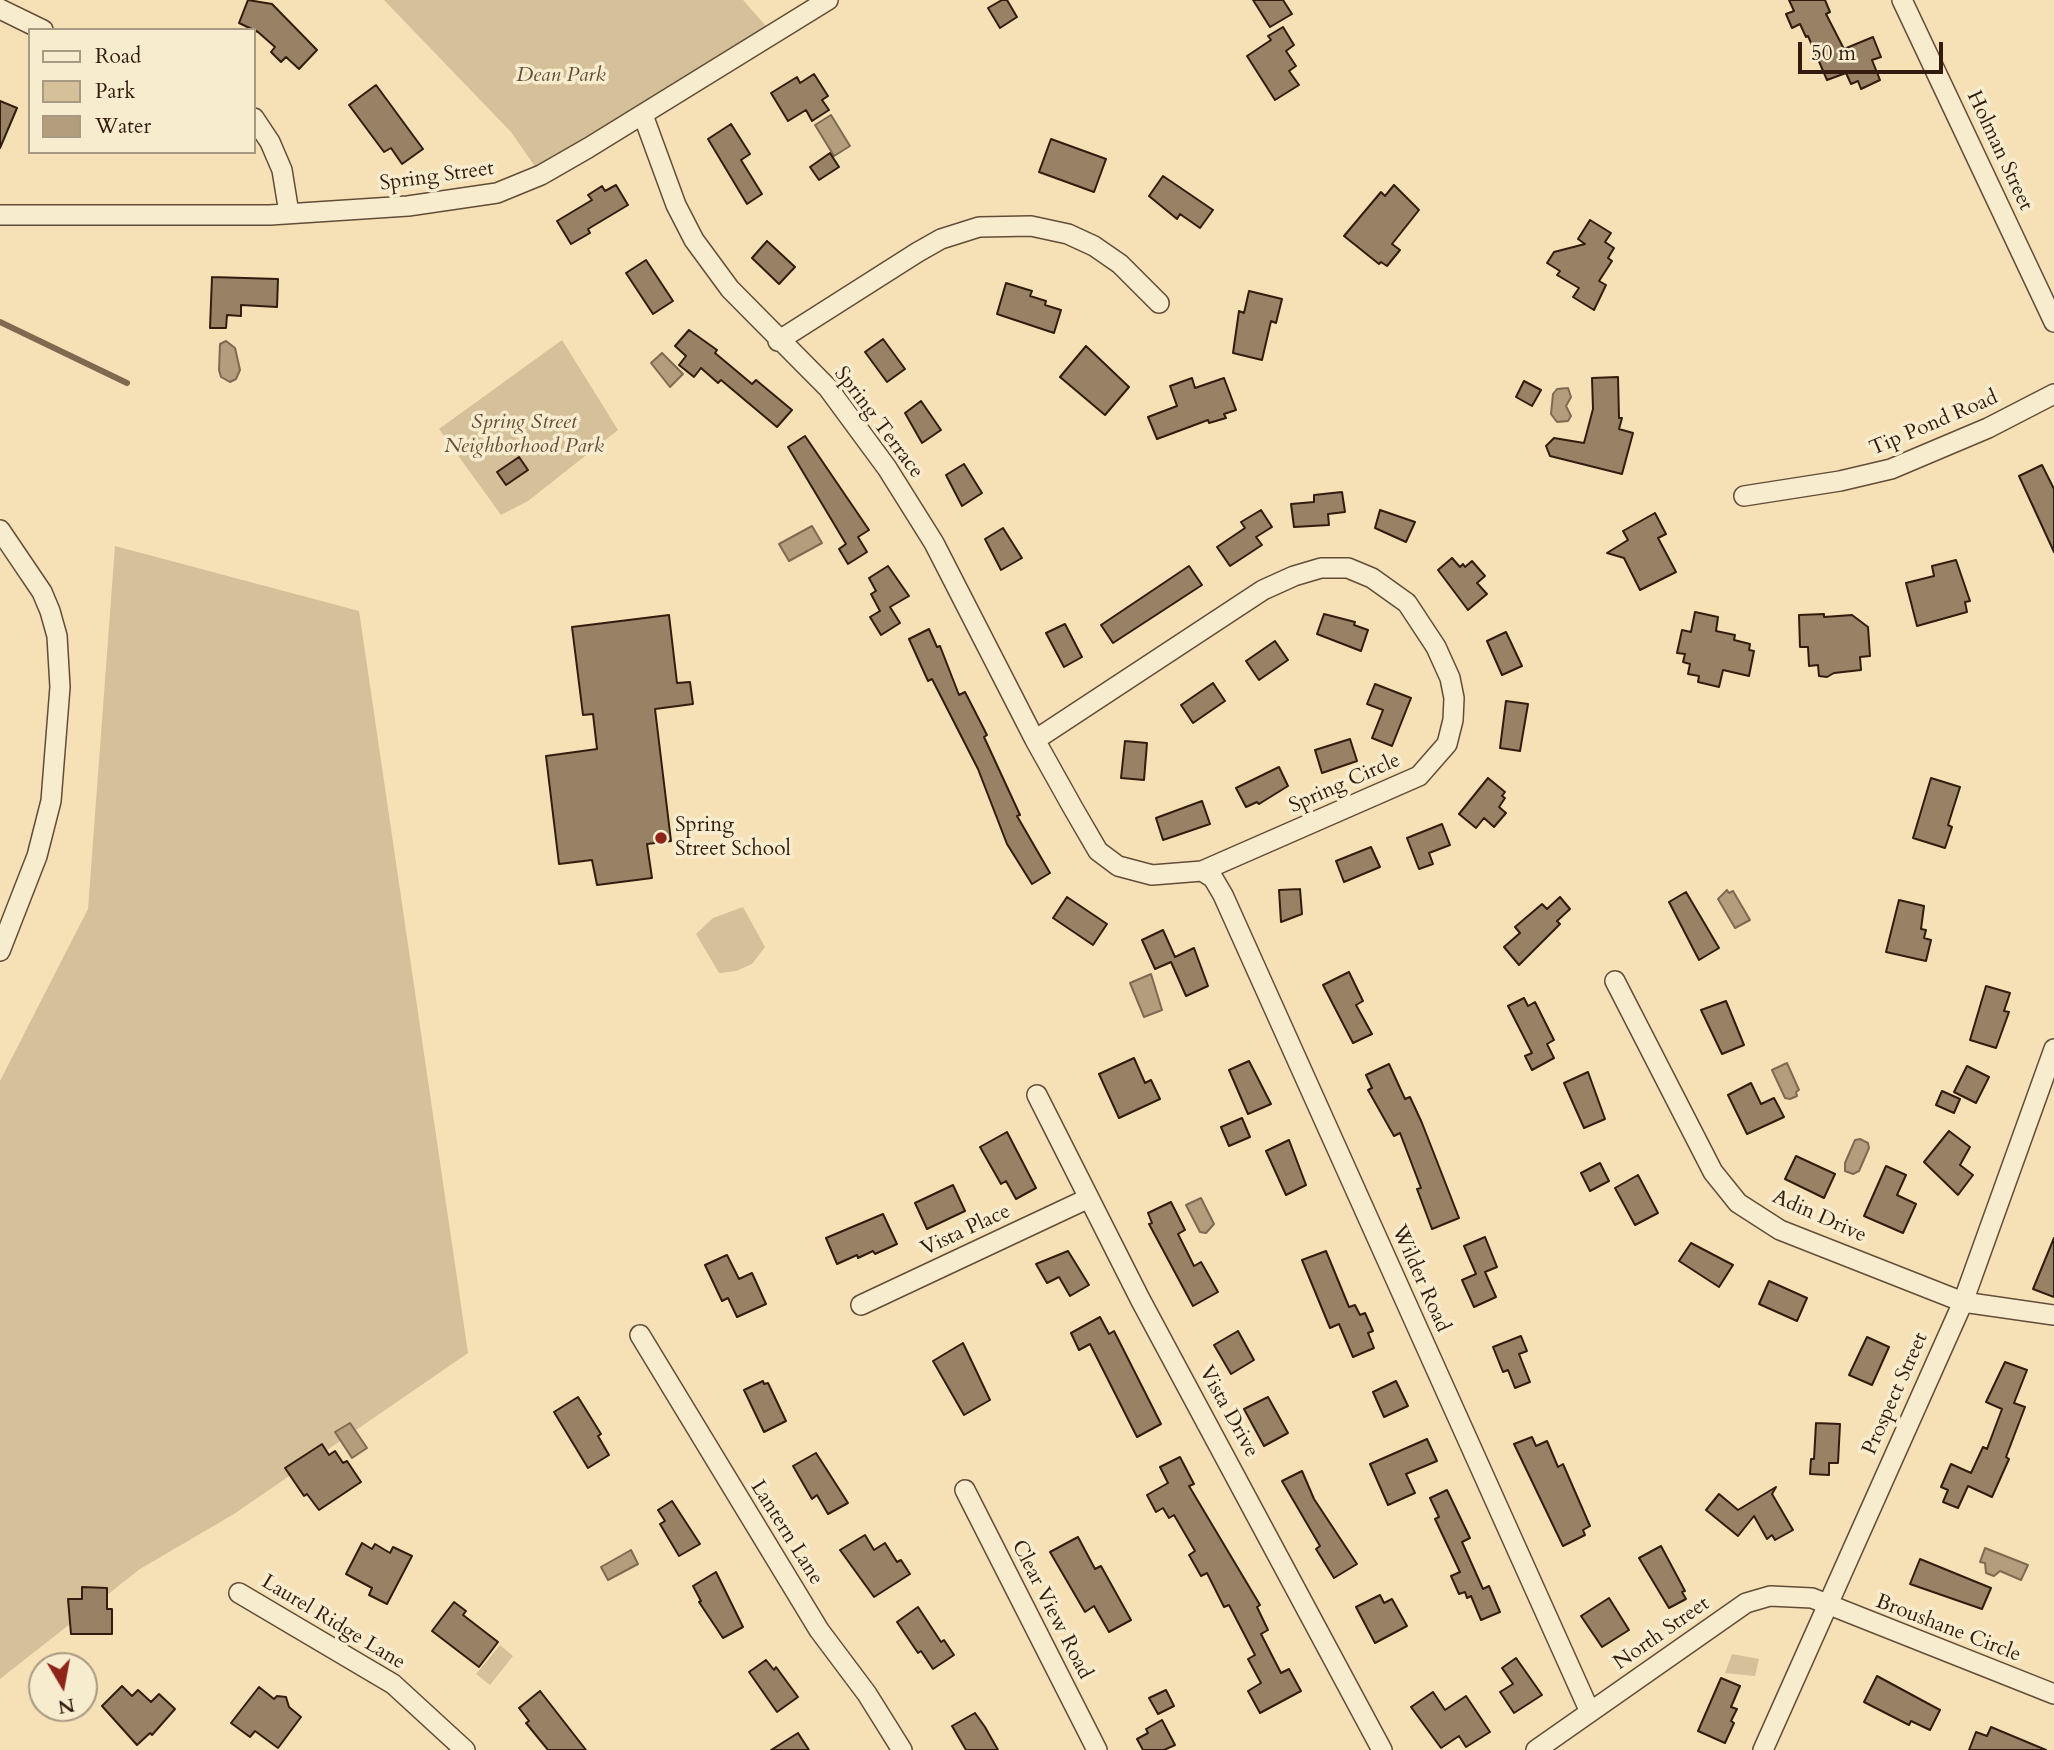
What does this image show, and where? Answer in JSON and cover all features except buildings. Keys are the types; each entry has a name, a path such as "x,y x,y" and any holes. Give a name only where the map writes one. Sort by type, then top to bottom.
{"street":[{"name":"Spring Street","path":"0,215 210,216 289,213 408,206 497,193 541,175 828,0"},
{"name":"Holman Street","path":"1902,0 2054,323"},
{"path":"0,9 39,28"},
{"name":"Spring Terrace","path":"643,115 676,205 694,240 730,289 778,341 828,388 887,467 934,543 1035,740"},
{"path":"256,121 280,163 289,213"},
{"path":"778,341 930,245 979,227 1031,226 1068,234 1094,246 1120,264 1159,303"},
{"name":"Tip Pond Road","path":"1744,496 1873,474 1977,433 2054,394"},
{"path":"0,530 42,592 50,611 57,636 60,687 51,801 37,856 0,951"},
{"name":"Spring Circle","path":"1321,568 1348,568 1397,593 1436,647 1450,678 1453,720 1447,744 1440,756 1419,776 1202,871 1152,875 1118,866 1098,851 1035,740 1263,590 1321,568"},
{"name":"Wilder Road","path":"1202,871 1213,878 1223,895 1590,1712"},
{"name":"Adin Drive","path":"1615,981 1713,1172 1738,1203 1780,1230 1963,1302 2054,1315"},
{"name":"Prospect Street","path":"1763,1750 1963,1302 2054,1049"},
{"name":"Vista Drive","path":"1037,1095 1382,1750"},
{"name":"Vista Place","path":"861,1305 1089,1198"},
{"name":"Lantern Lane","path":"640,1335 814,1621 867,1694 902,1750"},
{"name":"Clear View Road","path":"965,1490 1097,1750"},
{"name":"Laurel Ridge Lane","path":"239,1593 393,1684 465,1750"},
{"name":"North Street","path":"1536,1750 1746,1603 1770,1595 1812,1598 1826,1606"},
{"name":"Broushane Circle","path":"1826,1606 2054,1694"}],"green space":[{"name":"Dean Park","path":"384,0 743,0 773,34 541,175 511,132"},
{"name":"Spring Street Neighborhood Park","path":"562,340 618,430 528,501 501,515 439,429"},
{"path":"115,546 359,611 468,1353 234,1514 140,1569 34,1652 28,1652 28,1657 0,1679 0,1081 88,909"},
{"path":"743,907 765,947 752,964 736,971 719,973 696,934 713,918"},
{"path":"500,1645 513,1656 490,1685 476,1674"},
{"path":"1732,1654 1759,1659 1755,1676 1725,1673"}],"water":[{"path":"831,115 850,146 834,156 815,125"},
{"path":"226,341 235,348 240,370 236,379 230,382 221,377 219,370 220,344"},
{"path":"662,353 683,374 670,387 651,363"},
{"path":"1568,388 1571,397 1566,406 1571,416 1568,421 1557,422 1551,414 1553,394 1557,389"},
{"path":"812,526 822,543 789,561 779,544"},
{"path":"1727,890 1729,893 1733,891 1750,920 1735,928 1718,899"},
{"path":"1151,974 1162,1010 1144,1017 1130,983"},
{"path":"1787,1063 1799,1090 1796,1092 1797,1096 1790,1099 1785,1098 1772,1070"},
{"path":"1855,1140 1868,1143 1869,1148 1859,1171 1853,1174 1845,1171 1845,1163"},
{"path":"1201,1198 1214,1224 1206,1233 1200,1232 1186,1205"},
{"path":"350,1423 367,1448 352,1458 335,1432"},
{"path":"1985,1548 2028,1565 2021,1580 2000,1571 1994,1576 1986,1573 1985,1563 1980,1562"},
{"path":"631,1550 638,1564 608,1580 601,1567"}],"waterway":[{"path":"0,322 127,383"}],"place":[{"name":"Spring Street School","path":"661,838"}]}
